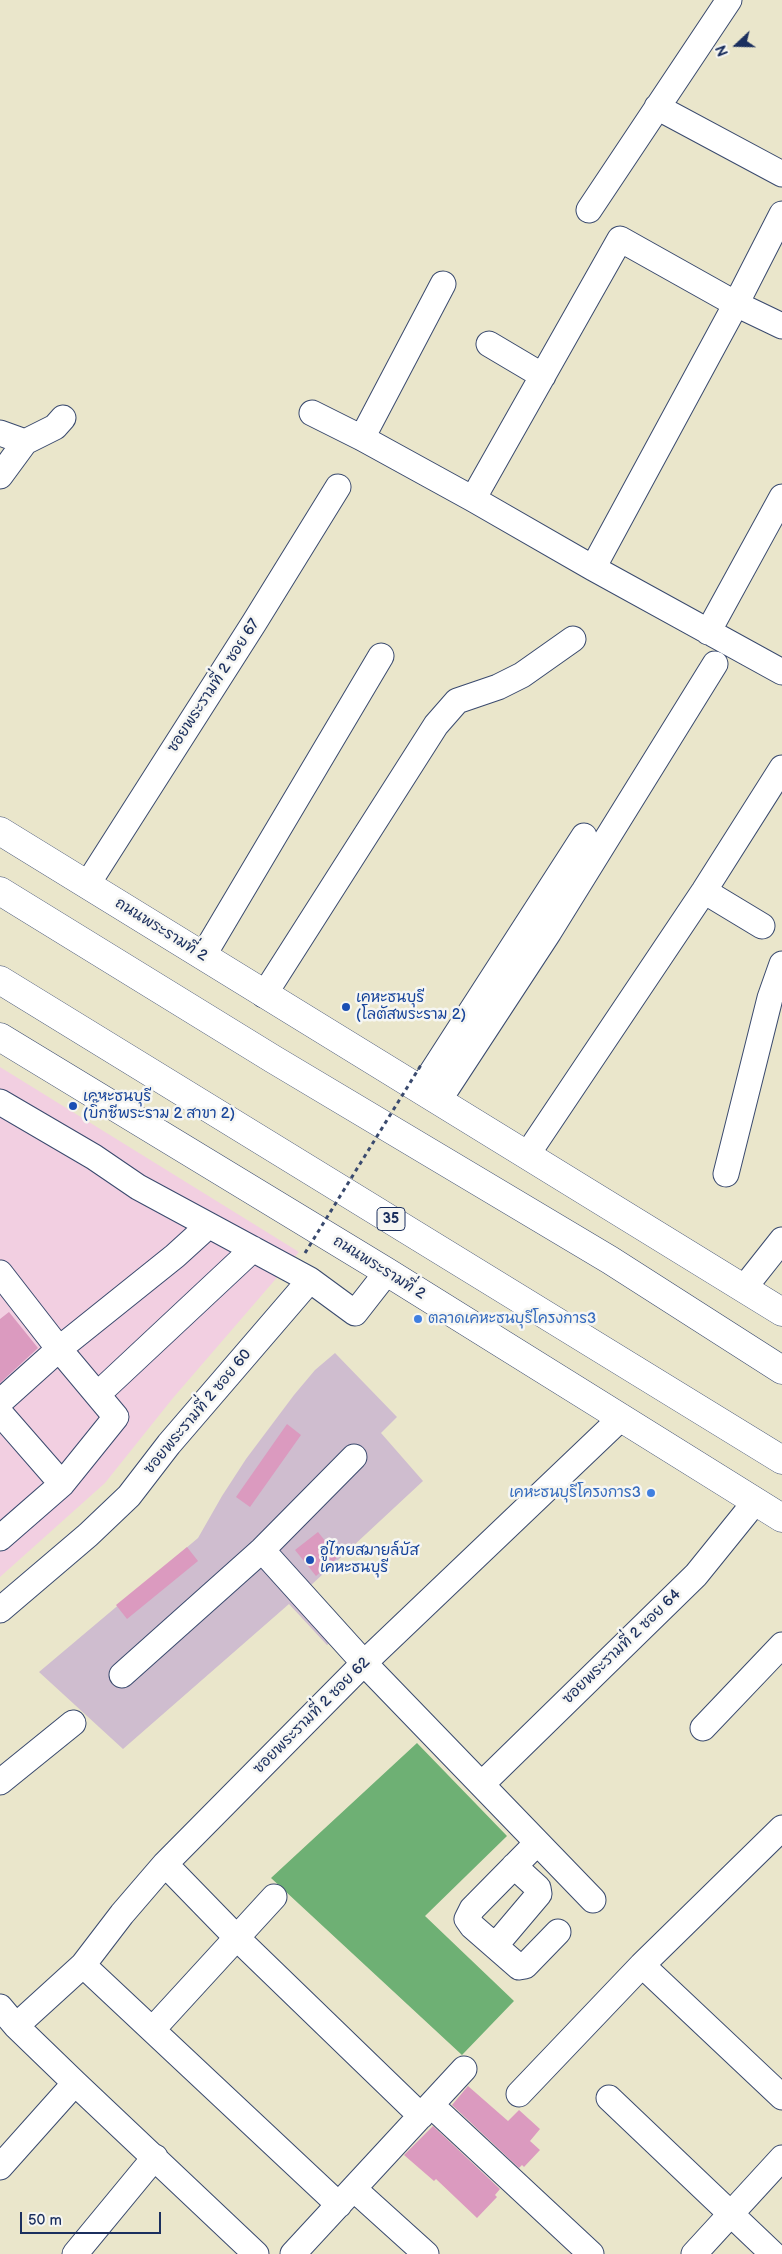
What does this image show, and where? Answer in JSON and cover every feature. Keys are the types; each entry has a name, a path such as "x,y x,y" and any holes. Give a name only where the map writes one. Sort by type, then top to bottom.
{"main road":[{"name":"ถนนพระรามที่ 2","path":"0,831 264,994 427,1085 527,1155 782,1312"},
{"path":"0,891 265,1054 610,1260 782,1370"},
{"name":"35","path":"0,980 782,1460"},
{"name":"ถนนพระรามที่ 2","path":"0,1037 387,1272 782,1518"}],"street":[{"path":"589,210 729,0"},
{"path":"658,107 782,174"},
{"path":"593,568 736,304 782,214"},
{"path":"473,499 620,239 736,304 782,326"},
{"path":"362,438 443,284"},
{"path":"489,344 544,376"},
{"path":"312,413 362,438 473,499 593,568 782,672"},
{"path":"0,476 25,442 55,427 63,418"},
{"path":"0,433 25,442"},
{"name":"ซอยพระรามที่ 2 ซอย 67","path":"87,885 338,487"},
{"path":"708,632 782,496"},
{"path":"264,994 436,725 457,701 498,687 522,675 573,639"},
{"path":"203,956 381,656"},
{"path":"427,1085 549,932 715,664"},
{"path":"527,1155 704,892 782,768"},
{"path":"427,1085 584,836"},
{"path":"704,892 762,926"},
{"path":"726,1174 770,998 782,964"},
{"path":"0,1089 41,1125"},
{"path":"0,1102 94,1157 138,1186 208,1226 310,1280 355,1313 387,1272"},
{"path":"0,1402 59,1349 208,1226"},
{"path":"744,1288 782,1240"},
{"path":"98,1394 253,1249"},
{"path":"0,1274 116,1417 62,1484 0,1538"},
{"name":"ซอยพระรามที่ 2 ซอย 60","path":"0,1610 88,1535 129,1496 169,1444 310,1280"},
{"path":"0,1413 62,1484"},
{"name":"ซอยพระรามที่ 2 ซอย 62","path":"16,2026 83,1965 122,1914 165,1864 364,1664 621,1418"},
{"path":"122,1675 262,1550 354,1457"},
{"name":"ซอยพระรามที่ 2 ซอย 64","path":"482,1784 696,1575 755,1502"},
{"path":"262,1550 364,1664 594,1900"},
{"path":"703,1728 782,1645"},
{"path":"0,1782 73,1723"},
{"path":"519,2094 642,1965 782,1828"},
{"path":"537,1843 467,1919 472,1926 522,1967 558,1932"},
{"path":"165,1864 238,1938 426,2110 591,2254"},
{"path":"495,1946 539,1894 538,1888 514,1866"},
{"path":"153,2029 274,1897"},
{"path":"83,1965 153,2029 347,2197 426,2254"},
{"path":"642,1965 782,2097"},
{"path":"0,2007 16,2026 74,2083 155,2157 256,2254"},
{"path":"293,2254 464,2069"},
{"path":"0,2167 74,2083"},
{"path":"609,2098 773,2254"},
{"path":"75,2254 155,2157"},
{"path":"694,2254 782,2158"}],"path":[{"path":"305,1252 427,1085"}],"shaded area":[{"path":"0,1067 299,1252 173,1398 105,1483 0,1577"},
{"path":"335,1353 397,1417 381,1433 423,1481 309,1587 348,1628 327,1645 289,1604 123,1749 39,1672 198,1538 246,1459 294,1395 315,1370"}],"green space":[{"path":"417,1743 507,1836 425,1916 514,2001 462,2055 271,1878"}],"building":[{"path":"9,1312 38,1348 0,1383 0,1319"},
{"path":"287,1424 301,1435 250,1507 236,1497"},
{"path":"318,1532 338,1557 316,1576 295,1550"},
{"path":"187,1547 198,1561 127,1619 116,1605"},
{"path":"468,2086 508,2121 519,2110 540,2129 530,2141 540,2150 524,2167 522,2165 519,2168 452,2105"},
{"path":"433,2126 500,2189 495,2195 497,2197 477,2218 436,2179 434,2181 404,2155"}],"place":[{"name":"เคหะธนบุรี (โลตัสพระราม 2)","path":"346,1007"},
{"name":"เคหะธนบุรี (บิ๊กซีพระราม 2 สาขา 2)","path":"73,1106"},
{"name":"ตลาดเคหะธนบุรีโครงการ3","path":"418,1319"},
{"name":"เคหะธนบุรีโครงการ3","path":"651,1493"},
{"name":"อู่ไทยสมายล์บัส เคหะธนบุรี","path":"310,1560"}]}
